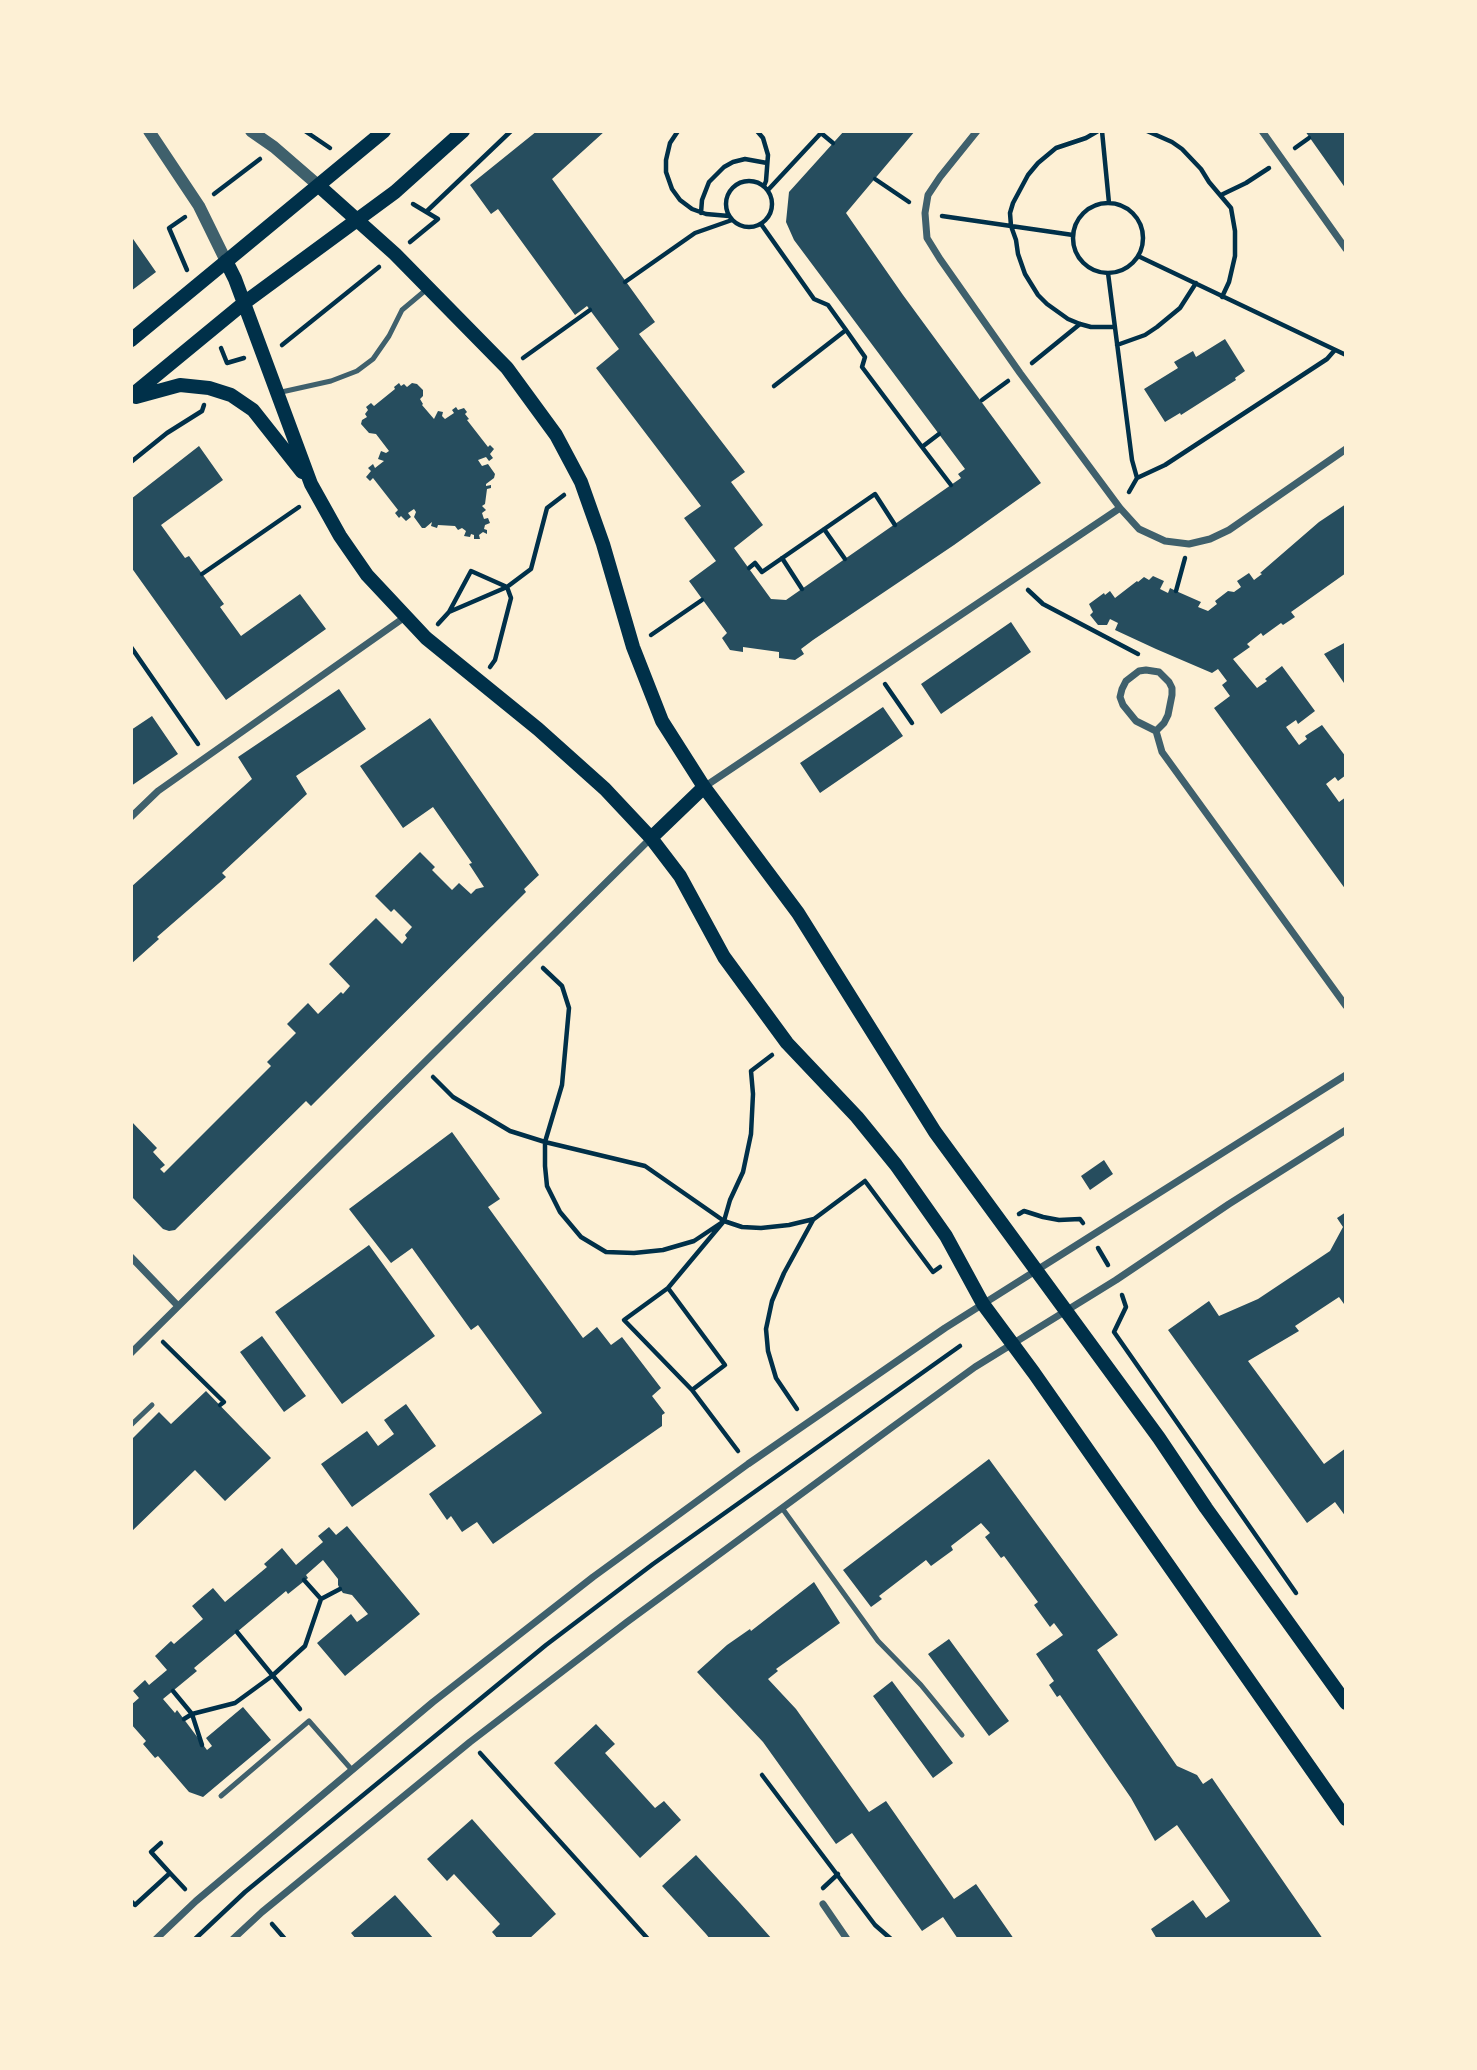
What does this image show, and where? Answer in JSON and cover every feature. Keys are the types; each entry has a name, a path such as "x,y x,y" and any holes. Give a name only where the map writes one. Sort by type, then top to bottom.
{"main road":[{"path":"131,340 384,131"},
{"path":"131,397 244,303 395,192 463,131"},
{"path":"319,187 429,287 507,368 556,435 581,482 603,544 633,647 662,721 704,787 798,913 935,1132 1067,1311 1346,1703"},
{"path":"226,261 314,489 340,536 367,575 426,638 538,729 605,789 651,838 680,877 724,957 787,1043 857,1116 896,1165 946,1236 983,1304 1346,1819"},
{"path":"131,397 180,385 209,388 231,395 253,410 314,489"},
{"path":"651,838 704,787"}],"street":[{"path":"149,131 199,206 226,261"},
{"path":"251,131 319,187"},
{"path":"977,131 928,195 925,213 927,238 1020,373 1120,508 1139,529 1165,541 1189,544 1210,538 1229,530 1346,449"},
{"path":"1262,131 1346,249"},
{"path":"704,787 1120,508"},
{"path":"131,817 158,791 405,617"},
{"path":"1156,731 1168,715 1172,688 1159,672 1139,671 1126,681 1122,689 1120,697 1123,705 1136,721 1156,731 1162,752 1346,1006"},
{"path":"131,1353 651,838"},
{"path":"156,1939 205,1893 433,1702 593,1577 945,1328 1346,1075"},
{"path":"233,1939 262,1912 470,1742 975,1367 1116,1280 1346,1130"},
{"path":"131,1256 178,1306"},
{"path":"823,1904 844,1938"}],"lane":[{"path":"277,393 331,381 357,372 373,359 402,310 429,287"},
{"path":"131,1425 152,1405"},
{"path":"782,1508 878,1641 921,1685 962,1735"},
{"path":"221,1796 309,1721 352,1770"}],"path":[{"path":"305,131 349,161"},
{"path":"426,212 512,131"},
{"path":"678,131 670,143 666,172 672,189 680,200 701,213 731,218 746,227 761,224 771,212 772,197 766,188 751,180 737,184 727,195 726,202 731,218"},
{"path":"757,131 763,138 768,155 766,188"},
{"path":"1109,203 1100,131 1056,148 1038,163 1028,175 1010,213 1020,263 1038,295 1056,312 1080,324 1115,327"},
{"path":"1147,131 1172,142 1193,159 1231,208 1236,245 1231,274 1222,296"},
{"path":"766,188 822,132 833,144"},
{"path":"215,193 262,157"},
{"path":"701,213 702,200 709,182 724,167 745,159 767,163"},
{"path":"1221,195 1266,170"},
{"path":"875,179 909,203"},
{"path":"395,192 438,219 425,230"},
{"path":"1109,203 1129,210 1141,227 1143,242 1138,256 1123,269 1108,273 1085,265 1074,248 1073,235 1081,214 1094,206 1109,203"},
{"path":"184,262 169,229 190,213"},
{"path":"936,215 1073,235"},
{"path":"625,282 695,233 731,218"},
{"path":"761,224 814,299 828,306 846,330 865,357 862,367 951,485"},
{"path":"1138,256 1346,355"},
{"path":"1108,273 1132,460 1137,478 1165,465 1326,359 1334,351"},
{"path":"280,347 367,277"},
{"path":"1117,345 1145,335 1163,323 1180,308 1196,283"},
{"path":"507,368 590,310"},
{"path":"1028,366 1080,324"},
{"path":"774,386 846,330"},
{"path":"222,370 227,363"},
{"path":"982,400 1011,379"},
{"path":"131,462 167,433 202,411"},
{"path":"922,447 939,434"},
{"path":"449,612 508,587 531,569 547,508 581,482"},
{"path":"202,574 314,489"},
{"path":"749,568 755,563 762,572 875,494 895,524"},
{"path":"824,529 845,559"},
{"path":"1176,591 1189,544"},
{"path":"782,558 802,589"},
{"path":"426,638 449,612 471,571 508,587"},
{"path":"1015,578 1043,604 1148,659"},
{"path":"480,682 495,660 511,598 508,587"},
{"path":"633,647 702,600"},
{"path":"131,648 207,756"},
{"path":"876,672 912,723"},
{"path":"532,958 562,986 569,1008 568,1044 562,1085 545,1142 547,1186 560,1212 581,1237 606,1252 663,1250 694,1241 724,1221"},
{"path":"765,1486 692,1390 624,1320 668,1288 724,1221 743,1172 751,1134 751,1071 787,1043"},
{"path":"422,1066 453,1097 510,1131 645,1166 724,1221 742,1227 761,1227 814,1219"},
{"path":"808,1424 776,1378 768,1351 766,1329 772,1301 780,1282 814,1219 864,1181 933,1272"},
{"path":"1092,1236 1116,1280 1126,1307 1114,1332 1298,1595"},
{"path":"668,1288 725,1365 692,1390"},
{"path":"945,1328 975,1367"},
{"path":"153,1331 224,1402 220,1405"},
{"path":"195,1939 245,1892 546,1646 653,1564 960,1346"},
{"path":"304,1580 321,1599"},
{"path":"184,1719 192,1714 235,1703 272,1676 305,1646 321,1599 340,1589"},
{"path":"237,1632 309,1721"},
{"path":"173,1691 192,1714 202,1745"},
{"path":"470,1742 648,1939"},
{"path":"762,1775 875,1925 891,1939"},
{"path":"161,1843 151,1852 175,1878"},
{"path":"131,1901 135,1905 170,1873"}],"building":[{"path":"537,131 605,131 552,179 655,322 639,334 745,472 731,482 763,525 734,548 771,599 786,600 961,478 958,474 965,469 794,240 786,222 789,192 844,131 915,131 846,213 1041,483 813,640 801,649 804,654 795,660 779,658 779,652 743,647 743,652 730,650 722,638 727,633 689,581 716,561 684,518 701,506 596,368 619,349 587,306 575,315 498,209 491,214 470,185"},
{"path":"1305,131 1346,131 1346,189"},
{"path":"131,236 156,272 131,291"},
{"path":"1225,339 1245,371 1235,378 1236,380 1181,415 1180,413 1165,422 1144,389 1178,368 1174,362 1193,351 1196,357"},
{"path":"399,383 407,387 412,383 417,384 423,390 420,399 422,405 434,419 438,411 443,412 445,419 454,413 452,410 456,407 458,410 464,408 469,419 467,420 488,447 490,445 494,449 490,454 493,458 489,461 486,457 478,460 482,466 488,464 495,474 486,484 491,485 491,488 487,489 485,504 482,506 486,510 482,513 484,519 488,518 490,523 485,525 487,534 483,532 479,535 480,539 474,539 471,534 470,537 464,536 466,531 462,528 458,530 455,526 438,525 437,528 431,526 432,522 422,528 414,517 414,509 408,513 411,517 406,521 401,516 399,518 395,513 398,510 373,478 370,481 366,477 371,471 368,468 373,464 375,468 384,461 378,459 381,451 389,451 376,434 369,433 361,424 367,417 366,407 371,403 374,406"},
{"path":"199,446 223,480 161,525 185,558 189,556 224,604 220,607 241,636 300,594 326,629 226,700 131,567 131,499"},
{"path":"1346,504 1346,573 1291,612 1295,617 1263,636 1261,633 1247,644 1250,647 1233,659 1257,688 1282,666 1315,711 1298,724 1296,720 1286,727 1299,745 1307,739 1305,736 1322,725 1346,757 1346,775 1338,781 1335,777 1326,784 1339,802 1346,797 1346,890 1214,708 1230,696 1222,685 1227,681 1218,669 1212,673 1156,649 1115,630 1118,623 1110,619 1107,625 1098,625 1090,615 1093,612 1089,604 1110,591 1115,598 1137,581 1144,577 1149,580 1153,576 1164,581 1160,589 1168,593 1170,588 1201,602 1198,607 1208,611 1217,604 1215,601 1228,591 1234,592 1241,587 1237,581 1249,573 1254,580 1319,522"},
{"path":"1011,622 1031,652 941,714 921,684"},
{"path":"1346,642 1346,682 1344,683 1324,654"},
{"path":"339,689 366,729 296,776 307,794 222,873 226,877 157,937 159,939 131,964 131,887 252,779 238,757"},
{"path":"883,707 903,736 820,793 800,763"},
{"path":"152,716 178,754 131,786 131,730"},
{"path":"430,718 539,875 524,889 526,892 311,1106 306,1101 175,1230 163,1229 131,1196 131,1121 157,1148 153,1152 165,1165 160,1169 164,1173 271,1066 267,1062 296,1033 287,1024 308,1003 318,1014 350,986 329,964 376,918 402,944 407,938 405,935 412,927 394,909 391,912 375,896 420,852 435,867 432,870 452,890 459,883 471,894 484,887 469,864 472,863 433,807 403,828 360,766"},
{"path":"452,1132 500,1199 488,1207 583,1338 597,1327 611,1345 622,1337 661,1388 652,1396 665,1413 662,1415 662,1426 493,1544 477,1522 462,1532 451,1516 447,1520 429,1494 542,1413 478,1325 471,1330 412,1248 391,1263 349,1209"},
{"path":"1104,1160 1113,1174 1090,1190 1081,1176"},
{"path":"1346,1212 1346,1303 1339,1297 1295,1326 1299,1331 1248,1361 1324,1464 1346,1448 1346,1517 1335,1502 1307,1523 1168,1330 1209,1301 1219,1316 1258,1299 1330,1251 1343,1227 1337,1218"},
{"path":"369,1245 435,1336 342,1404 275,1312"},
{"path":"262,1336 306,1396 284,1412 240,1352"},
{"path":"206,1391 271,1458 225,1501 195,1470 131,1532 131,1440 159,1412 171,1424"},
{"path":"406,1404 436,1446 352,1507 321,1464 367,1431 378,1446 394,1434 384,1420"},
{"path":"989,1459 1118,1635 1097,1650 1177,1766 1197,1775 1203,1784 1212,1778 1323,1939 1157,1939 1151,1929 1193,1900 1206,1918 1230,1901 1177,1825 1155,1841 1131,1798 1060,1695 1057,1697 1049,1685 1054,1681 1036,1654 1063,1635 1054,1623 1050,1627 1034,1605 1038,1602 1004,1556 1001,1558 985,1537 990,1533 981,1523 951,1546 953,1550 931,1566 926,1560 879,1596 882,1599 871,1607 843,1570"},
{"path":"347,1526 420,1614 345,1676 317,1643 351,1614 357,1622 368,1614 352,1595 343,1593 338,1579 323,1560 306,1575 308,1578 288,1594 286,1591 194,1668 197,1671 163,1699 175,1713 177,1710 207,1750 212,1746 206,1738 243,1707 271,1740 203,1797 189,1792 158,1756 155,1758 143,1744 146,1741 131,1724 131,1705 139,1698 133,1691 145,1680 149,1685 167,1670 155,1656 171,1641 174,1644 203,1619 192,1606 213,1588 225,1602 267,1567 264,1564 282,1548 296,1565 323,1542 318,1536 329,1527 336,1535"},
{"path":"814,1582 840,1623 776,1669 778,1671 768,1679 796,1709 869,1812 886,1801 954,1899 976,1884 1014,1939 958,1939 943,1917 922,1931 852,1833 836,1844 763,1742 697,1672 727,1645 750,1629 751,1631"},
{"path":"949,1639 1009,1721 989,1736 928,1654"},
{"path":"892,1681 953,1763 933,1778 873,1696"},
{"path":"596,1724 615,1744 605,1753 655,1808 664,1801 681,1820 640,1858 554,1763"},
{"path":"472,1819 556,1914 529,1939 498,1939 492,1932 500,1924 454,1874 447,1881 427,1859"},
{"path":"696,1855 772,1939 710,1939 662,1886"},
{"path":"395,1895 434,1939 356,1939 351,1933"}]}
